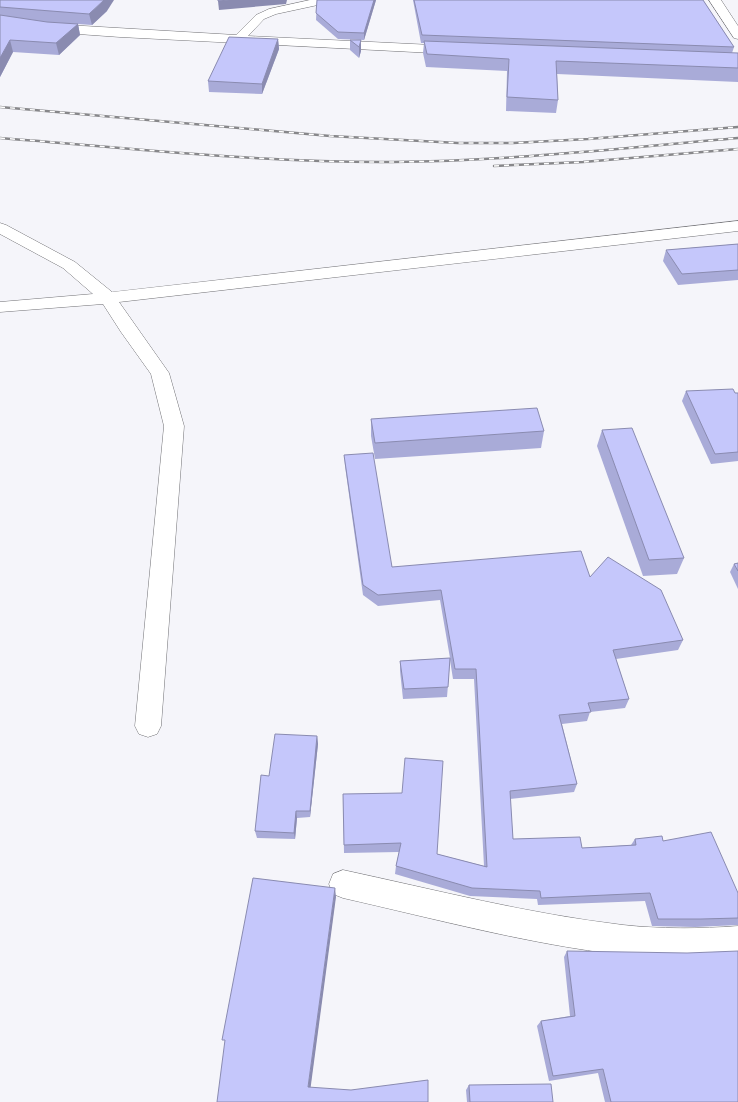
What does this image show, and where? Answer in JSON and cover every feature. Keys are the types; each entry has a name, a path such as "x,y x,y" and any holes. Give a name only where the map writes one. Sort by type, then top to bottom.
{"street":[{"path":"238,40 260,17 273,11 327,0"},
{"path":"715,0 738,35"},
{"path":"0,22 50,28 238,40 469,50"},
{"path":"0,307 108,298 738,226"},
{"path":"0,228 5,229 69,265 108,298 127,328 160,373 174,426 170,488 148,726"},
{"path":"343,884 550,930 624,940 707,943 738,941"}],"building":[{"path":"0,0 104,0 89,14 0,7"},
{"path":"317,0 374,0 364,33 338,32 316,13"},
{"path":"414,0 703,0 734,47 422,35"},
{"path":"0,15 47,22 78,24 56,43 10,40 0,58"},
{"path":"229,37 278,39 262,84 208,81"},
{"path":"350,40 361,40 359,47"},
{"path":"424,41 738,53 738,68 556,61 558,100 507,97 509,59 427,54"},
{"path":"738,244 738,270 682,274 666,250"},
{"path":"733,389 735,393 738,393 738,452 715,454 686,391"},
{"path":"537,408 544,431 375,443 371,419"},
{"path":"632,428 684,558 649,560 602,430"},
{"path":"373,453 392,567 581,551 590,577 608,557 661,590 683,640 613,650 629,699 588,703 591,712 559,715 577,784 510,791 513,839 580,837 582,848 636,845 635,839 662,836 663,841 711,832 738,893 738,918 658,919 650,893 541,898 540,891 472,888 396,866 401,843 344,845 343,794 402,793 405,758 443,761 437,854 487,867 476,669 455,669 441,590 378,595 363,585 344,455"},
{"path":"738,563 738,571 734,564"},
{"path":"450,658 448,687 404,689 400,661"},
{"path":"275,734 317,736 310,811 296,811 294,833 255,831 261,775 269,776"},
{"path":"253,878 335,888 308,1087 351,1090 428,1080 428,1102 217,1102 225,1040 222,1040"},
{"path":"567,951 687,953 738,951 738,1102 611,1102 603,1069 553,1076 541,1021 575,1016"},
{"path":"551,1084 553,1102 470,1102 469,1085"}],"railway":[{"path":"0,107 330,136 458,143 513,143 588,139 738,127"},
{"path":"0,138 246,157 344,162 436,161 522,157 738,138"},
{"path":"494,166 583,162 738,149"}]}
